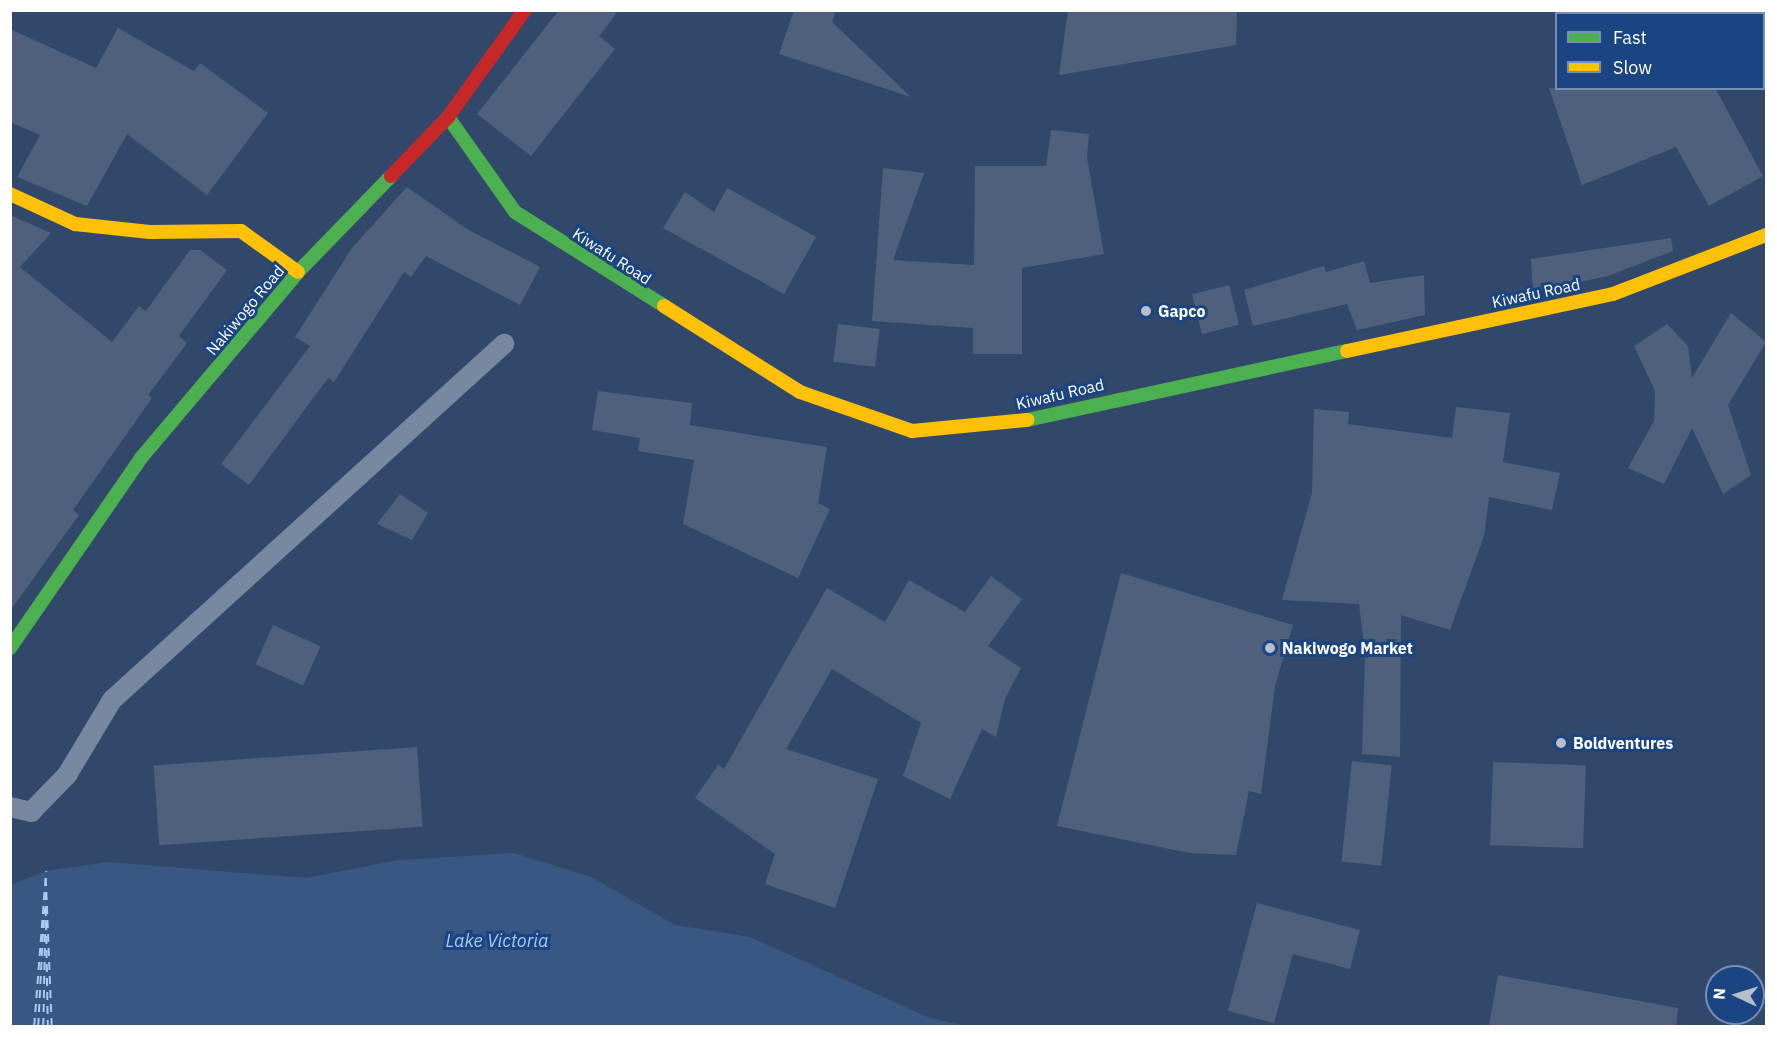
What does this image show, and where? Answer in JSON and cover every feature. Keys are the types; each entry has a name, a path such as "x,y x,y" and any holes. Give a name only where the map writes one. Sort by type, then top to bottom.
{"street":[{"name":"Nakiwogo Road","path":"13,641 141,458 298,272 448,117 525,10"},
{"name":"Kiwafu Road","path":"448,117 515,212 800,392 912,431 992,427 1613,294 1767,235"},
{"path":"10,194 75,224 150,232 241,231 298,272"}],"lane":[{"path":"10,807 31,812 67,775 112,700 504,344"}],"water":[{"name":"Lake Victoria","path":"514,853 591,877 675,925 750,937 930,1018 966,1026 11,1026 11,885 46,871 108,862 306,878 399,860"}],"building":[{"path":"559,10 619,10 599,36 615,49 531,156 477,114"},
{"path":"794,10 836,10 832,22 911,97 779,54"},
{"path":"1068,10 1237,10 1236,45 1059,75"},
{"path":"118,28 194,71 200,63 268,113 207,195 127,134 87,206 17,177 40,135 10,122 10,29 96,68"},
{"path":"1549,88 1555,88 1555,90 1716,90 1763,176 1709,206 1676,147 1582,185"},
{"path":"1051,130 1089,134 1087,158 1104,254 1022,268 1022,354 973,354 973,328 872,321 883,168 924,173 893,260 974,265 975,166 1046,166"},
{"path":"407,187 467,229 540,267 520,305 426,256 411,277 404,272 334,382 328,378 249,485 221,464 310,346 295,337 352,248"},
{"path":"727,188 816,237 784,294 663,228 685,192 714,212"},
{"path":"10,215 51,233 20,267 112,342 139,306 146,311 190,250 200,250 227,270 179,336 187,343 148,395 152,398 73,510 79,515 10,611"},
{"path":"1671,238 1673,251 1608,276 1533,292 1531,259"},
{"path":"1364,261 1370,283 1424,275 1425,315 1357,330 1347,304 1253,326 1244,290 1324,266 1326,272"},
{"path":"1229,285 1239,325 1202,334 1192,294"},
{"path":"1731,313 1766,342 1728,405 1751,475 1723,494 1692,428 1664,484 1628,468 1654,421 1655,391 1634,346 1667,324 1688,346 1692,378"},
{"path":"838,324 880,329 875,367 833,362"},
{"path":"598,391 692,403 690,425 827,447 818,503 830,509 798,578 683,524 694,460 638,451 640,438 592,430"},
{"path":"1456,407 1510,413 1503,462 1560,473 1552,510 1489,497 1484,536 1450,630 1401,615 1400,757 1362,754 1365,653 1359,604 1282,600 1312,493 1314,409 1349,412 1348,424 1452,438"},
{"path":"400,494 428,513 412,540 377,524"},
{"path":"1121,573 1293,625 1275,686 1261,794 1249,791 1236,855 1189,853 1057,826"},
{"path":"991,576 1022,599 988,646 1021,668 1005,699 996,737 982,729 950,799 903,776 921,723 832,669 786,749 878,779 835,908 765,884 775,854 695,798 718,765 724,769 827,588 885,622 909,580 965,612"},
{"path":"273,625 321,646 303,685 256,664"},
{"path":"417,747 423,827 159,845 154,765"},
{"path":"1352,761 1392,765 1381,866 1341,861"},
{"path":"1493,762 1586,765 1583,848 1490,845"},
{"path":"1257,903 1360,930 1350,969 1293,954 1274,1023 1228,1011"},
{"path":"1498,975 1678,1008 1676,1026 1489,1026"}],"ferry route":[{"path":"34,1026 46,871"},
{"path":"46,878 52,1026"},
{"path":"43,1026 46,887"},
{"path":"38,1026 44,908"},
{"path":"46,908 48,1026"}],"traffic: fast":[{"path":"448,117 515,212 664,306"},
{"path":"10,648 141,458 298,272 391,176"},
{"path":"1027,420 1347,351"}],"traffic: slow":[{"path":"10,194 75,224 150,232 241,231 298,272"},
{"path":"1347,351 1613,294 1766,235"},
{"path":"664,306 800,392 912,431 1027,420"}],"traffic: jam":[{"path":"391,176 448,117 525,10"}],"place":[{"name":"Gapco","path":"1146,311"},
{"name":"Nakiwogo Market","path":"1270,648"},
{"name":"Boldventures","path":"1561,743"}]}
